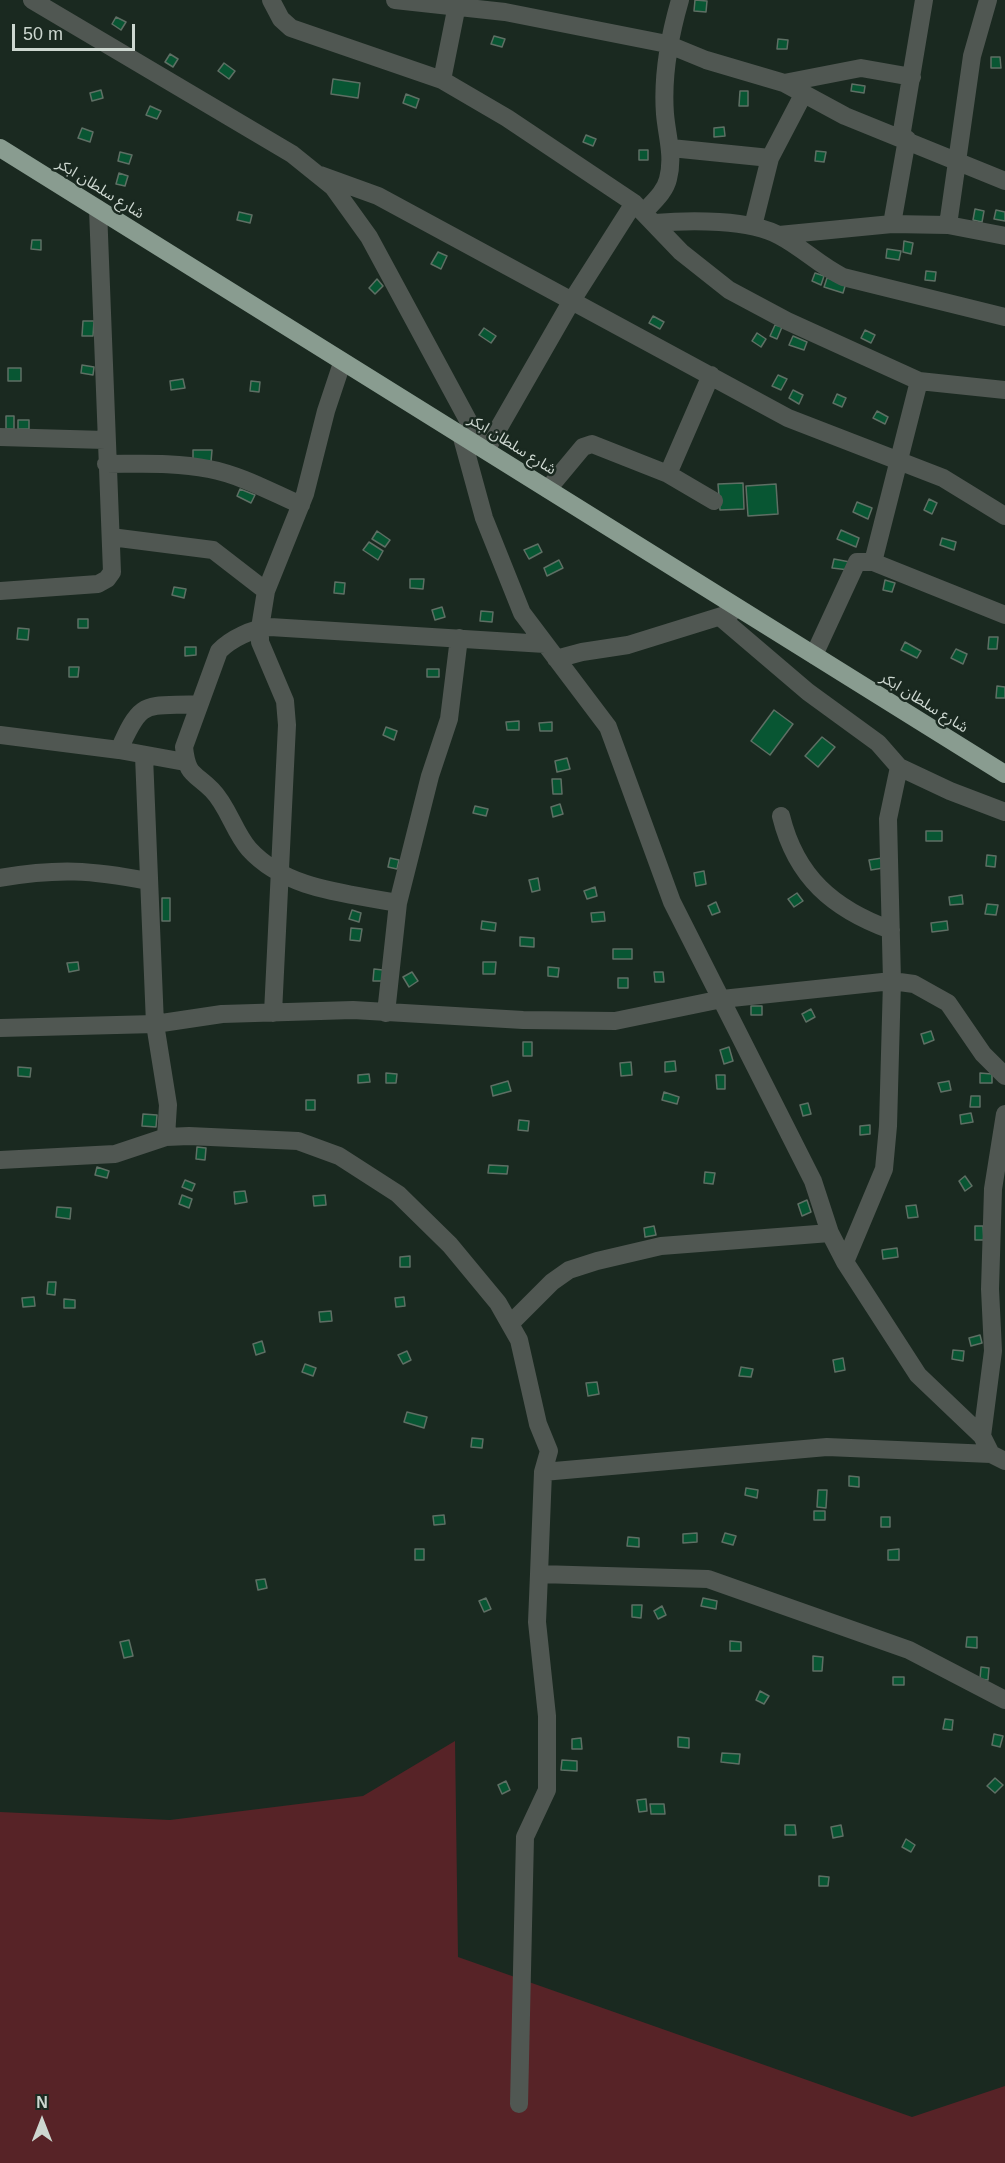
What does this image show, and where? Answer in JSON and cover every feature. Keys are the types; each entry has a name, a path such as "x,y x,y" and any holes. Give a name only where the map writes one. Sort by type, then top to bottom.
{"highway":[{"name":"شارع سلطان ابكر","path":"0,148 1005,774"}],"street":[{"path":"32,0 292,154 320,175 346,203 364,228 485,449"},
{"path":"271,0 281,19 291,28 442,80 507,118 644,213 681,252 729,290 828,341 919,381 1005,390"},
{"path":"395,0 457,3 667,44 706,60 784,83 845,116 959,160 1005,181"},
{"path":"485,449 571,302 662,193 668,182 671,148 665,114 667,44 680,0"},
{"path":"892,224 924,0"},
{"path":"948,225 972,56 988,0"},
{"path":"442,80 457,3"},
{"path":"784,83 861,68 912,77"},
{"path":"753,226 770,158 804,93"},
{"path":"671,148 770,158"},
{"path":"320,175 378,196 788,418 943,478 1005,516"},
{"path":"0,591 98,584 107,579 112,572 105,440 98,209"},
{"path":"644,213 673,221 753,226 779,235 827,269 843,277 1005,318"},
{"path":"779,235 892,224 948,225 1005,236"},
{"path":"273,1013 281,873 280,832 286,717 285,701 260,642 260,628 266,591 301,505 326,411 342,363"},
{"path":"668,474 711,375"},
{"path":"873,561 919,381"},
{"path":"461,435 484,518 522,613 608,727 672,902 813,1181 830,1233 845,1262 918,1375 982,1436 998,1457"},
{"path":"0,437 105,440"},
{"path":"548,489 587,443 668,474 714,501"},
{"path":"106,464 173,464 210,469 251,483 301,505"},
{"path":"111,537 213,550 266,591"},
{"path":"814,656 857,562 873,561 1005,615"},
{"path":"556,659 582,652 628,645 741,610"},
{"path":"720,617 808,692 878,743 899,767 950,791 1005,812"},
{"path":"398,903 301,884 281,873 249,849 212,790 190,774 185,762 184,747 219,651 228,642 260,628 280,627 545,644"},
{"path":"386,1013 398,903 430,777 449,719 459,638"},
{"path":"119,750 134,717 142,710 151,706 199,704"},
{"path":"0,735 119,750 185,762"},
{"path":"144,756 155,1024 168,1105 166,1137"},
{"path":"845,1262 884,1169 888,1126 892,981 888,819 899,767"},
{"path":"781,816 786,835 814,885 836,903 864,920 891,930"},
{"path":"0,878 46,870 97,871 148,881"},
{"path":"0,1028 155,1024 222,1014 353,1010 523,1020 615,1021 722,999 892,981 914,984 948,1003 983,1054 1005,1076"},
{"path":"982,1436 993,1351 990,1289 993,1189 1005,1114"},
{"path":"0,1160 115,1154 166,1137 225,1135 298,1141 339,1156 398,1194 450,1245 498,1303 519,1340 538,1424 549,1451 543,1472 537,1622 547,1716 547,1790 525,1837 519,2104"},
{"path":"510,1324 552,1282 569,1270 597,1261 661,1245 830,1233"},
{"path":"543,1472 827,1447 998,1457"},
{"path":"539,1574 708,1579 909,1650 1005,1700"}],"shaded area":[{"path":"455,1741 458,1957 912,2117 1005,2086 1005,2163 0,2163 0,1812 170,1820 363,1796"}],"building":[{"path":"695,0 707,1 706,12 694,11"},
{"path":"116,17 126,22 121,30 112,24"},
{"path":"494,36 505,39 502,47 491,44"},
{"path":"778,39 788,40 787,49 777,49"},
{"path":"170,54 178,59 173,67 165,62"},
{"path":"991,57 1000,57 1001,68 991,68"},
{"path":"224,63 235,71 229,79 218,71"},
{"path":"333,79 360,83 358,98 331,94"},
{"path":"852,84 865,86 864,93 851,91"},
{"path":"101,90 103,98 92,101 90,93"},
{"path":"740,91 748,91 748,106 739,106"},
{"path":"406,94 419,99 416,108 403,103"},
{"path":"150,106 161,111 157,119 146,115"},
{"path":"724,127 725,136 714,137 714,128"},
{"path":"82,128 93,132 90,142 78,138"},
{"path":"586,135 596,139 593,146 583,142"},
{"path":"639,150 648,150 648,160 639,160"},
{"path":"816,151 826,152 824,162 815,161"},
{"path":"120,152 132,155 129,164 118,161"},
{"path":"119,173 128,176 125,186 116,184"},
{"path":"975,209 984,211 982,222 973,220"},
{"path":"996,210 1005,212 1005,221 994,219"},
{"path":"239,212 252,215 250,223 237,220"},
{"path":"32,240 41,240 41,250 31,249"},
{"path":"904,241 913,243 911,254 903,252"},
{"path":"887,249 901,251 899,260 886,258"},
{"path":"438,252 447,256 441,269 431,264"},
{"path":"926,271 936,272 935,281 925,280"},
{"path":"815,273 824,276 821,285 812,281"},
{"path":"827,278 846,283 843,293 824,287"},
{"path":"377,279 383,286 375,294 369,288"},
{"path":"653,316 664,322 660,329 649,323"},
{"path":"83,321 94,321 93,336 82,336"},
{"path":"775,325 782,327 777,339 770,336"},
{"path":"484,328 496,336 491,343 479,335"},
{"path":"865,330 875,335 871,343 861,338"},
{"path":"757,333 766,339 761,347 752,341"},
{"path":"793,336 807,342 804,350 789,345"},
{"path":"82,365 94,367 93,375 81,373"},
{"path":"8,368 21,368 21,381 8,381"},
{"path":"778,375 787,379 781,390 772,386"},
{"path":"183,379 185,388 171,390 170,381"},
{"path":"251,381 260,382 259,392 250,391"},
{"path":"793,390 803,395 799,404 789,398"},
{"path":"837,394 846,398 842,407 833,403"},
{"path":"877,411 888,417 885,424 873,418"},
{"path":"6,416 14,416 14,429 6,429"},
{"path":"18,420 29,420 29,429 18,429"},
{"path":"193,450 212,450 211,462 193,462"},
{"path":"743,483 744,509 720,510 718,484"},
{"path":"776,484 778,514 748,516 746,486"},
{"path":"240,489 255,495 251,503 237,496"},
{"path":"929,499 937,503 932,514 924,510"},
{"path":"857,502 872,508 868,519 853,512"},
{"path":"841,530 859,538 856,547 837,539"},
{"path":"377,531 390,540 385,547 372,539"},
{"path":"942,538 956,542 954,550 940,545"},
{"path":"369,542 383,551 378,560 363,550"},
{"path":"538,544 542,552 529,559 524,550"},
{"path":"834,559 850,562 849,570 832,568"},
{"path":"559,560 563,568 547,576 544,568"},
{"path":"410,579 424,579 423,589 410,588"},
{"path":"885,580 895,583 892,592 883,590"},
{"path":"335,582 345,583 344,594 334,593"},
{"path":"174,587 186,589 184,598 172,595"},
{"path":"442,607 445,617 435,620 432,610"},
{"path":"481,611 493,612 492,622 480,621"},
{"path":"78,619 88,619 88,628 78,628"},
{"path":"18,628 29,629 28,640 17,639"},
{"path":"989,637 998,637 997,649 988,649"},
{"path":"905,642 921,651 917,658 901,650"},
{"path":"185,647 196,647 196,655 185,656"},
{"path":"956,649 967,654 963,664 951,658"},
{"path":"69,667 79,667 78,677 69,677"},
{"path":"427,669 439,669 439,677 427,677"},
{"path":"997,686 1005,687 1005,698 996,698"},
{"path":"774,710 793,724 770,755 751,741"},
{"path":"519,721 519,730 507,730 506,722"},
{"path":"552,722 552,731 540,731 539,723"},
{"path":"386,727 397,731 394,740 383,735"},
{"path":"822,737 835,747 818,767 805,756"},
{"path":"567,758 570,769 557,772 555,761"},
{"path":"552,779 561,779 562,794 553,794"},
{"path":"560,804 563,814 553,817 551,807"},
{"path":"475,806 488,809 486,816 473,813"},
{"path":"926,831 942,831 942,841 926,841"},
{"path":"987,855 996,856 995,867 986,866"},
{"path":"390,858 399,860 397,869 388,867"},
{"path":"882,858 883,868 871,870 869,860"},
{"path":"704,871 706,884 696,886 694,873"},
{"path":"538,878 540,890 532,892 529,880"},
{"path":"595,887 597,896 587,899 584,891"},
{"path":"797,893 803,901 794,907 788,899"},
{"path":"962,895 963,904 950,905 949,897"},
{"path":"162,898 170,898 170,921 162,921"},
{"path":"716,902 720,912 712,915 708,906"},
{"path":"987,904 998,905 996,915 985,914"},
{"path":"352,910 361,913 359,922 349,919"},
{"path":"604,912 605,921 592,922 591,913"},
{"path":"482,921 496,923 495,931 481,929"},
{"path":"947,921 948,930 932,932 931,923"},
{"path":"351,928 362,929 360,941 350,940"},
{"path":"520,937 534,938 534,947 520,946"},
{"path":"613,949 632,949 632,959 613,959"},
{"path":"78,962 79,970 69,972 67,963"},
{"path":"483,962 496,962 495,974 483,974"},
{"path":"548,967 559,968 558,977 548,976"},
{"path":"374,969 383,970 382,981 373,981"},
{"path":"412,972 418,981 409,987 403,977"},
{"path":"654,972 663,972 664,982 655,982"},
{"path":"618,978 628,978 628,988 618,988"},
{"path":"751,1006 762,1006 762,1015 751,1015"},
{"path":"811,1009 815,1017 806,1022 802,1014"},
{"path":"931,1031 934,1040 924,1044 921,1034"},
{"path":"523,1042 532,1042 532,1056 523,1056"},
{"path":"729,1047 733,1061 724,1064 720,1050"},
{"path":"675,1061 676,1071 665,1072 665,1062"},
{"path":"631,1062 632,1075 621,1076 620,1063"},
{"path":"18,1067 31,1068 30,1077 18,1076"},
{"path":"386,1073 397,1074 396,1083 386,1083"},
{"path":"980,1073 992,1074 992,1083 980,1083"},
{"path":"369,1074 370,1082 358,1083 358,1075"},
{"path":"716,1075 725,1075 725,1089 717,1089"},
{"path":"508,1081 511,1091 493,1096 491,1086"},
{"path":"949,1081 951,1090 941,1092 938,1083"},
{"path":"664,1092 679,1097 677,1104 662,1100"},
{"path":"971,1096 980,1096 980,1107 970,1107"},
{"path":"306,1100 315,1100 315,1110 306,1110"},
{"path":"808,1103 811,1114 803,1116 800,1105"},
{"path":"971,1113 973,1122 961,1124 960,1115"},
{"path":"143,1114 157,1115 156,1127 142,1126"},
{"path":"519,1120 529,1121 528,1131 518,1130"},
{"path":"870,1125 870,1134 860,1135 860,1126"},
{"path":"197,1147 206,1148 205,1160 196,1159"},
{"path":"489,1165 508,1166 507,1174 488,1173"},
{"path":"97,1167 109,1171 107,1178 95,1175"},
{"path":"705,1172 715,1173 713,1184 704,1183"},
{"path":"965,1176 972,1186 965,1191 959,1181"},
{"path":"185,1180 195,1184 192,1191 182,1187"},
{"path":"245,1191 247,1202 235,1204 234,1192"},
{"path":"182,1195 192,1199 189,1208 179,1204"},
{"path":"325,1195 326,1205 314,1206 313,1196"},
{"path":"807,1200 811,1212 802,1216 798,1204"},
{"path":"916,1205 918,1217 908,1218 906,1206"},
{"path":"57,1207 71,1208 70,1219 56,1217"},
{"path":"654,1226 656,1235 645,1237 644,1228"},
{"path":"975,1226 983,1226 984,1240 975,1240"},
{"path":"897,1248 898,1257 883,1259 882,1250"},
{"path":"410,1256 410,1267 400,1267 400,1257"},
{"path":"48,1282 56,1282 55,1295 47,1294"},
{"path":"34,1297 35,1306 23,1307 22,1298"},
{"path":"404,1297 405,1306 396,1307 395,1298"},
{"path":"64,1299 75,1300 75,1308 64,1308"},
{"path":"331,1311 332,1321 320,1322 319,1312"},
{"path":"980,1335 982,1343 971,1346 969,1338"},
{"path":"262,1341 265,1352 256,1355 253,1344"},
{"path":"953,1350 964,1351 963,1361 952,1359"},
{"path":"407,1351 411,1360 403,1364 398,1355"},
{"path":"843,1358 845,1370 835,1372 833,1360"},
{"path":"305,1364 316,1368 313,1376 302,1372"},
{"path":"741,1367 753,1369 751,1377 739,1376"},
{"path":"597,1382 599,1394 588,1396 586,1383"},
{"path":"407,1412 427,1417 424,1428 404,1422"},
{"path":"472,1438 483,1439 482,1448 471,1447"},
{"path":"849,1476 859,1477 859,1487 849,1486"},
{"path":"746,1488 758,1490 757,1498 745,1495"},
{"path":"818,1490 827,1490 826,1508 817,1507"},
{"path":"814,1511 825,1511 825,1520 814,1520"},
{"path":"444,1515 445,1524 434,1525 433,1516"},
{"path":"881,1517 890,1517 890,1527 881,1527"},
{"path":"697,1533 697,1542 683,1543 683,1534"},
{"path":"725,1533 736,1536 733,1545 722,1542"},
{"path":"628,1537 639,1538 639,1547 627,1546"},
{"path":"415,1549 424,1549 424,1560 415,1560"},
{"path":"899,1549 899,1560 888,1560 888,1550"},
{"path":"265,1579 267,1588 258,1590 256,1580"},
{"path":"486,1598 491,1609 484,1612 479,1601"},
{"path":"703,1598 717,1601 716,1609 701,1606"},
{"path":"632,1605 642,1605 641,1618 632,1617"},
{"path":"662,1606 666,1615 658,1619 654,1611"},
{"path":"967,1637 977,1637 977,1648 966,1647"},
{"path":"129,1640 133,1656 124,1658 120,1642"},
{"path":"730,1641 741,1642 741,1651 730,1651"},
{"path":"813,1656 823,1657 822,1671 813,1671"},
{"path":"981,1667 989,1668 988,1680 980,1679"},
{"path":"893,1677 904,1677 904,1685 893,1685"},
{"path":"760,1691 769,1696 764,1704 756,1700"},
{"path":"945,1719 953,1720 952,1730 943,1729"},
{"path":"994,1734 1003,1736 1000,1747 992,1745"},
{"path":"678,1737 689,1738 689,1748 678,1747"},
{"path":"581,1738 582,1749 572,1749 572,1739"},
{"path":"722,1753 740,1754 739,1764 721,1762"},
{"path":"562,1760 577,1761 577,1771 561,1770"},
{"path":"995,1778 1003,1785 995,1793 987,1786"},
{"path":"506,1781 510,1790 502,1794 498,1785"},
{"path":"646,1799 647,1811 639,1812 637,1800"},
{"path":"650,1804 664,1804 665,1814 651,1814"},
{"path":"785,1825 795,1825 796,1835 785,1835"},
{"path":"841,1825 843,1836 833,1838 831,1827"},
{"path":"906,1839 915,1845 911,1852 902,1847"},
{"path":"819,1876 829,1877 828,1886 819,1886"}]}
